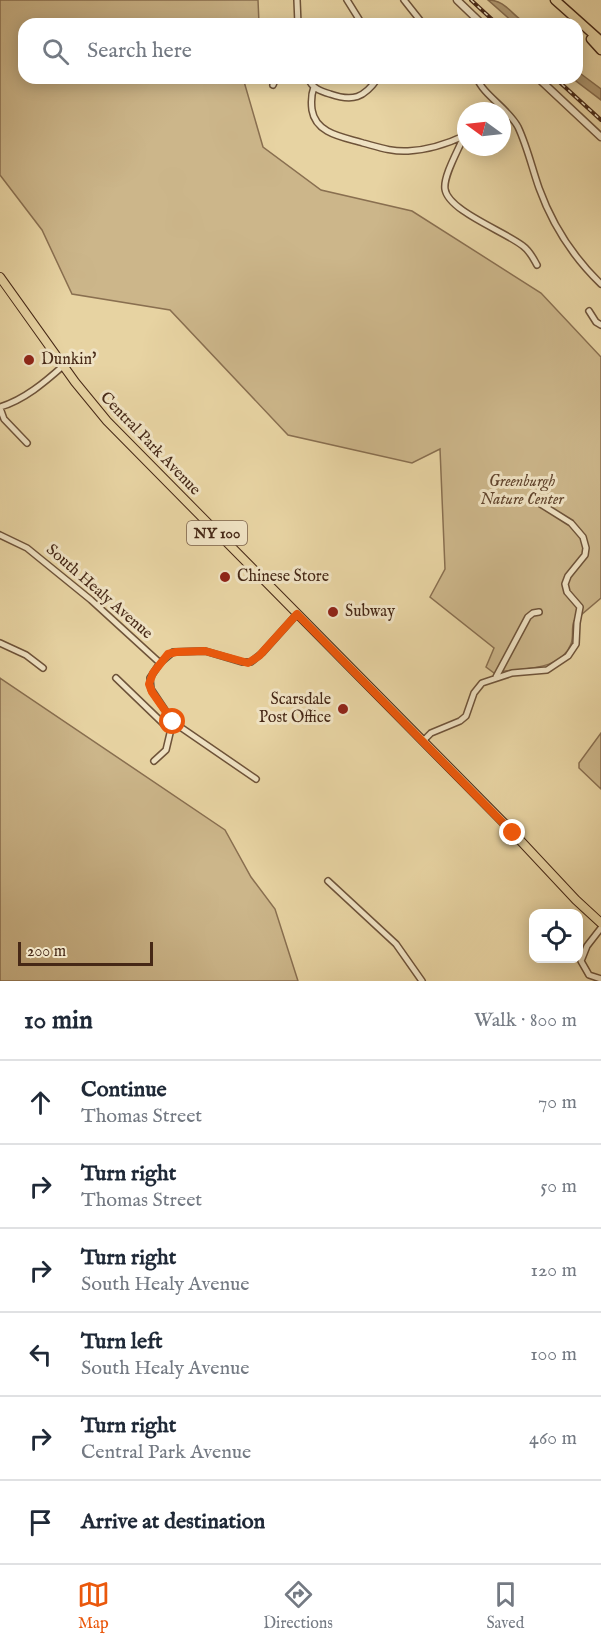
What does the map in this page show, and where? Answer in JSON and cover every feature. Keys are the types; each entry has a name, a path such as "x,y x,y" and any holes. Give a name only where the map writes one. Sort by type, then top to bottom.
{"highway":[{"path":"546,0 568,18"},
{"path":"555,0 575,18"},
{"path":"583,25 601,41"},
{"path":"583,32 601,50"}],"main road":[{"name":"Central Park Avenue","path":"2,282 63,366 116,430 601,923"}],"street":[{"path":"297,0 298,18"},
{"path":"347,0 358,18"},
{"path":"404,0 418,18"},
{"path":"457,0 476,18"},
{"path":"312,84 326,93 348,99 367,92 373,84"},
{"path":"480,84 497,102"},
{"path":"544,84 601,137"},
{"path":"314,87 311,101 314,118 323,129 332,134 388,149 407,151 436,147 457,139"},
{"path":"511,117 518,127 550,213 571,248 601,284"},
{"path":"457,155 446,180 447,195 459,207 524,246 537,265"},
{"path":"589,311 596,322 601,325"},
{"path":"27,443 4,418 0,407 29,393 63,366"},
{"path":"423,741 430,733 460,721 466,716 474,693 483,683 496,677 547,670 568,656 576,644 580,607 567,592 565,584 568,576 585,555 586,544 571,523 531,498"},
{"name":"South Healy Avenue","path":"0,535 27,548 91,600 160,663"},
{"path":"496,677 528,617 539,612"},
{"path":"256,779 173,722 150,687 150,678 160,663 172,652 201,651 242,662 251,662 297,614"},
{"path":"0,643 26,655 43,668"},
{"path":"116,678 170,730"},
{"path":"153,761 166,750 173,722"},
{"path":"328,881 396,944 422,981"},
{"path":"601,928 586,946 580,961 589,975 601,979"}],"green space":[{"name":"Greenburgh Nature Center","path":"0,0 258,0 259,18 18,18 18,84 245,84 263,147 321,190 412,211 541,293 601,357 601,598 574,621 572,641 566,653 558,660 538,667 494,673 486,667 494,648 430,597 445,569 440,449 412,463 288,435 170,310 72,294 42,230 0,175"},
{"path":"0,678 225,830 251,877 275,909 298,981 0,981"},
{"path":"601,733 601,789 579,768 579,763"}],"shaded area":[{"path":"488,0 504,5 519,18 508,18"},
{"path":"583,76 601,89 601,100 580,84 583,84"}],"railway":[{"path":"471,0 490,18"},
{"path":"562,84 601,120"}],"place":[{"name":"Dunkin'","path":"29,360"},
{"name":"Chinese Store","path":"225,577"},
{"name":"Subway","path":"333,612"},
{"name":"Scarsdale Post Office","path":"343,709"}],"route":[{"path":"173,722 149,684 153,673 168,654 205,651 248,663 259,656 297,614 513,833"}]}
